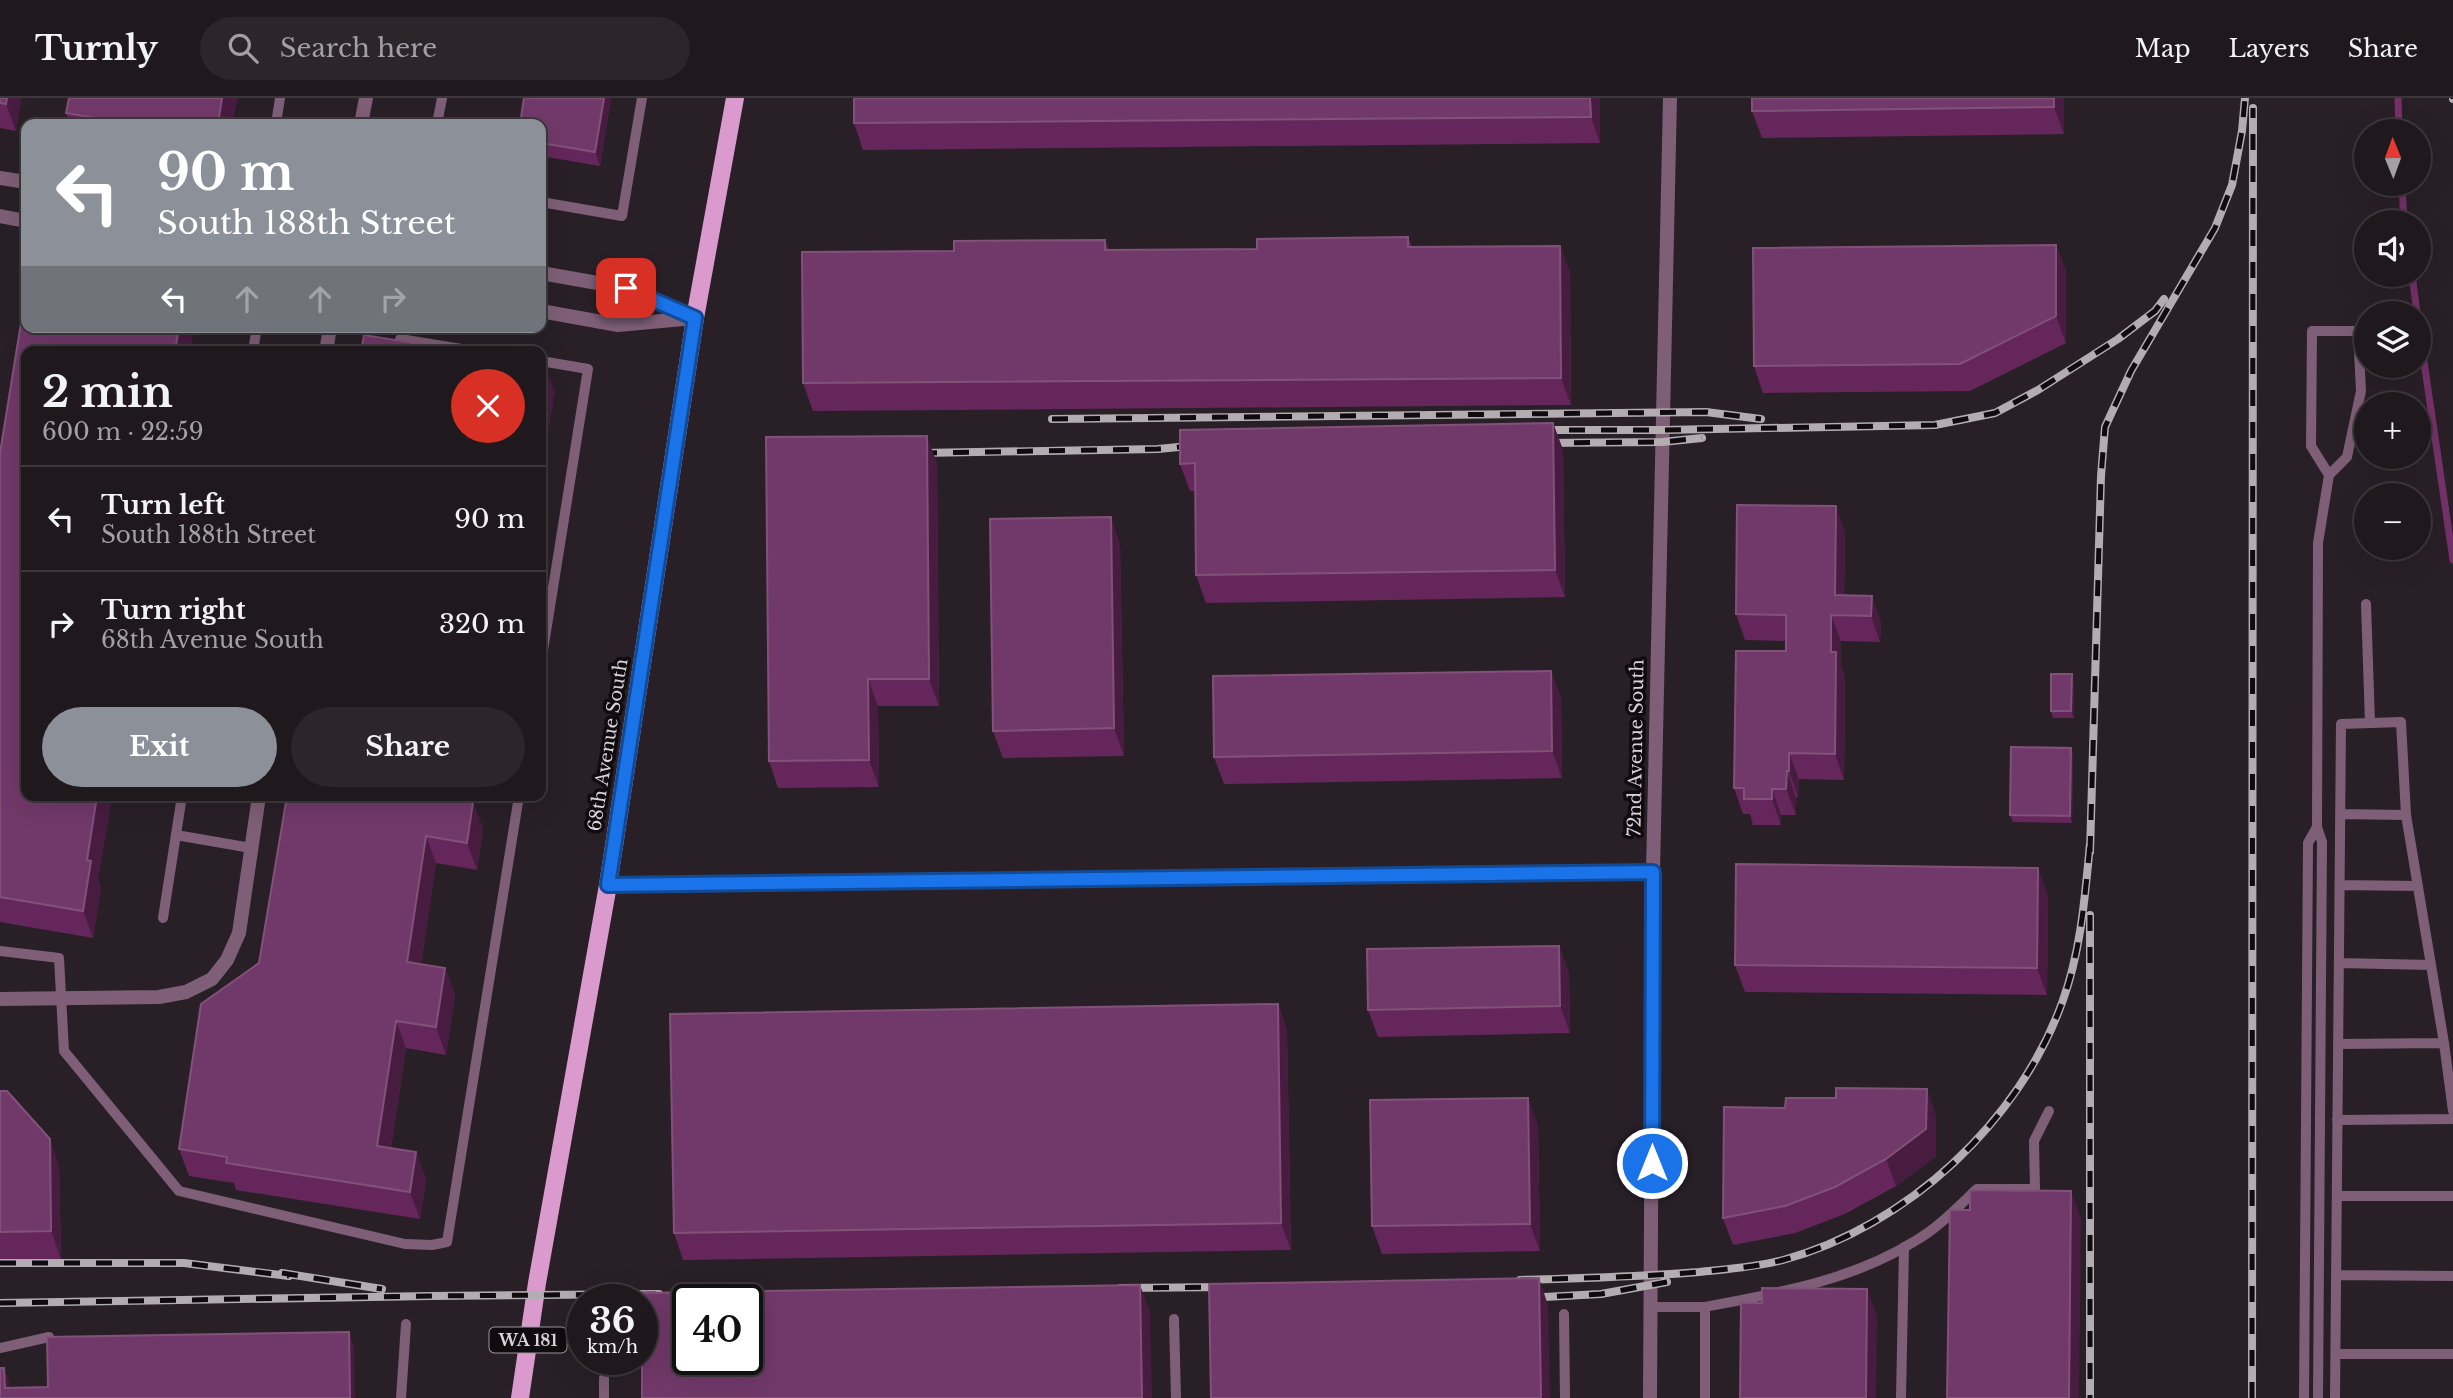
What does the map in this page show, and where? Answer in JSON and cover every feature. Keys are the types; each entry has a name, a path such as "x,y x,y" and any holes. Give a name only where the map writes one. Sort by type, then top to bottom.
{"main road":[{"name":"68th Avenue South","path":"520,1398 608,885 695,318 735,98"}],"street":[{"path":"362,119 366,98"},
{"name":"72nd Avenue South","path":"1650,1398 1653,872 1670,98"},
{"path":"0,178 21,181"},
{"path":"0,216 21,219"},
{"path":"546,273 626,288 695,318"},
{"path":"546,312 618,325 695,318"},
{"path":"0,999 159,997 186,992 212,979 227,960 239,933 258,801"},
{"path":"608,885 1653,872"}],"lane":[{"path":"277,119 281,98"},
{"path":"438,119 442,98"},
{"path":"546,203 622,216 642,98"},
{"path":"2318,1398 2322,842 2316,827 2318,543 2329,475 2347,457 2361,391 2358,331 2312,331 2311,446 2329,475"},
{"path":"400,339 443,346"},
{"path":"546,362 588,369 546,632"},
{"path":"2367,604 2370,723"},
{"path":"2335,1398 2341,724 2400,722 2406,815 2453,1111"},
{"path":"163,918 181,801"},
{"path":"0,951 59,958 64,1051 179,1191 405,1244 432,1245 447,1242 518,801"},
{"path":"2340,814 2406,815"},
{"path":"2304,1398 2308,843 2316,827"},
{"path":"176,835 251,848"},
{"path":"2340,885 2418,886"},
{"path":"2339,963 2431,965"},
{"path":"2338,1044 2444,1043"},
{"path":"1651,1307 1705,1307 1789,1291 1824,1281 1862,1268 1916,1241 1977,1189 2035,1189 2034,1141 2049,1111"},
{"path":"2337,1120 2453,1119"},
{"path":"2337,1196 2453,1196"},
{"path":"1901,1398 1904,1247"},
{"path":"2336,1275 2453,1276"},
{"path":"1705,1307 1705,1398"},
{"path":"1564,1314 1565,1398"},
{"path":"1174,1320 1176,1398"},
{"path":"401,1398 406,1324"},
{"path":"0,1348 49,1337"},
{"path":"2336,1354 2453,1354"},
{"path":"604,1378 604,1398"}],"building":[{"path":"0,98 7,98 6,104 0,103"},
{"path":"69,98 222,98 219,119 101,119 66,113"},
{"path":"524,98 604,98 595,152 546,144 546,119 521,119"},
{"path":"854,98 1590,98 1591,117 854,123"},
{"path":"1752,98 2054,98 2054,107 1752,111"},
{"path":"1408,237 1408,247 1560,246 1561,378 803,383 802,252 954,251 954,241 1105,240 1105,250 1257,249 1257,239"},
{"path":"2056,245 2056,316 1960,364 1754,366 1753,248"},
{"path":"21,323 21,333 178,333 176,346 21,346 21,801 96,801 87,860 91,861 83,911 0,897 0,453"},
{"path":"364,335 431,346 362,346"},
{"path":"1553,423 1555,570 1196,575 1195,463 1180,464 1180,430"},
{"path":"927,436 929,679 868,679 869,760 769,761 766,437"},
{"path":"1737,505 1836,506 1835,595 1872,596 1871,616 1831,615 1831,652 1836,652 1835,754 1789,753 1786,789 1772,789 1772,799 1744,799 1744,788 1734,788 1736,651 1786,651 1786,615 1736,614"},
{"path":"1111,517 1114,728 993,731 990,519"},
{"path":"1551,671 1552,751 1214,757 1213,676"},
{"path":"2051,674 2072,674 2071,711 2051,711"},
{"path":"2011,747 2071,748 2070,816 2010,815"},
{"path":"286,801 473,802 467,843 426,836 407,962 445,968 436,1027 396,1021 377,1146 416,1152 410,1192 226,1163 227,1157 179,1149 201,1004 259,963"},
{"path":"1736,864 2038,868 2037,968 1735,965"},
{"path":"1559,946 1560,1006 1368,1010 1367,949"},
{"path":"1278,1004 1281,1223 674,1233 670,1014"},
{"path":"1836,1088 1927,1089 1926,1129 1886,1159 1835,1187 1785,1206 1723,1218 1724,1107 1785,1108 1786,1098 1836,1098"},
{"path":"0,1091 7,1091 50,1139 51,1231 0,1232"},
{"path":"1528,1098 1530,1224 1372,1226 1370,1100"},
{"path":"1970,1190 2071,1191 2069,1398 1947,1398 1950,1210 1970,1210"},
{"path":"1539,1278 1541,1398 1211,1398 1209,1284"},
{"path":"1140,1285 1142,1398 642,1398 642,1375 658,1375 658,1293 672,1292 672,1375 763,1375 763,1291"},
{"path":"1762,1288 1867,1289 1866,1398 1740,1398 1741,1303 1762,1303"},
{"path":"349,1332 350,1398 0,1398 0,1368 4,1368 5,1388 48,1387 47,1337"}],"waterway":[{"path":"2398,98 2399,119"},
{"path":"2403,196 2403,210"},
{"path":"2414,287 2415,301"},
{"path":"2426,378 2453,560"}],"railway":[{"path":"2090,852 2101,476 2105,427 2131,371 2215,228 2232,185 2245,98"},
{"path":"2252,1398 2253,108"},
{"path":"1537,430 1935,425 1995,413 2038,390 2118,339 2155,311 2164,299"},
{"path":"1052,419 1706,412 1761,419"},
{"path":"1542,443 1662,442 1702,438"},
{"path":"921,453 1158,449 1199,445"},
{"path":"1520,1280 1677,1274 1741,1268 1783,1260 1829,1244 1873,1222 1915,1195 1953,1163 1988,1127 2019,1087 2044,1045 2063,1000 2074,962 2090,844"},
{"path":"2090,915 2090,1398"},
{"path":"0,1263 184,1263 289,1276"},
{"path":"282,1273 382,1289"},
{"path":"1525,1298 1601,1294 1667,1282"},
{"path":"1121,1288 1229,1287"},
{"path":"0,1303 659,1294"}],"route":[{"path":"626,288 695,318 608,885 1653,872 1652,1163"}]}
